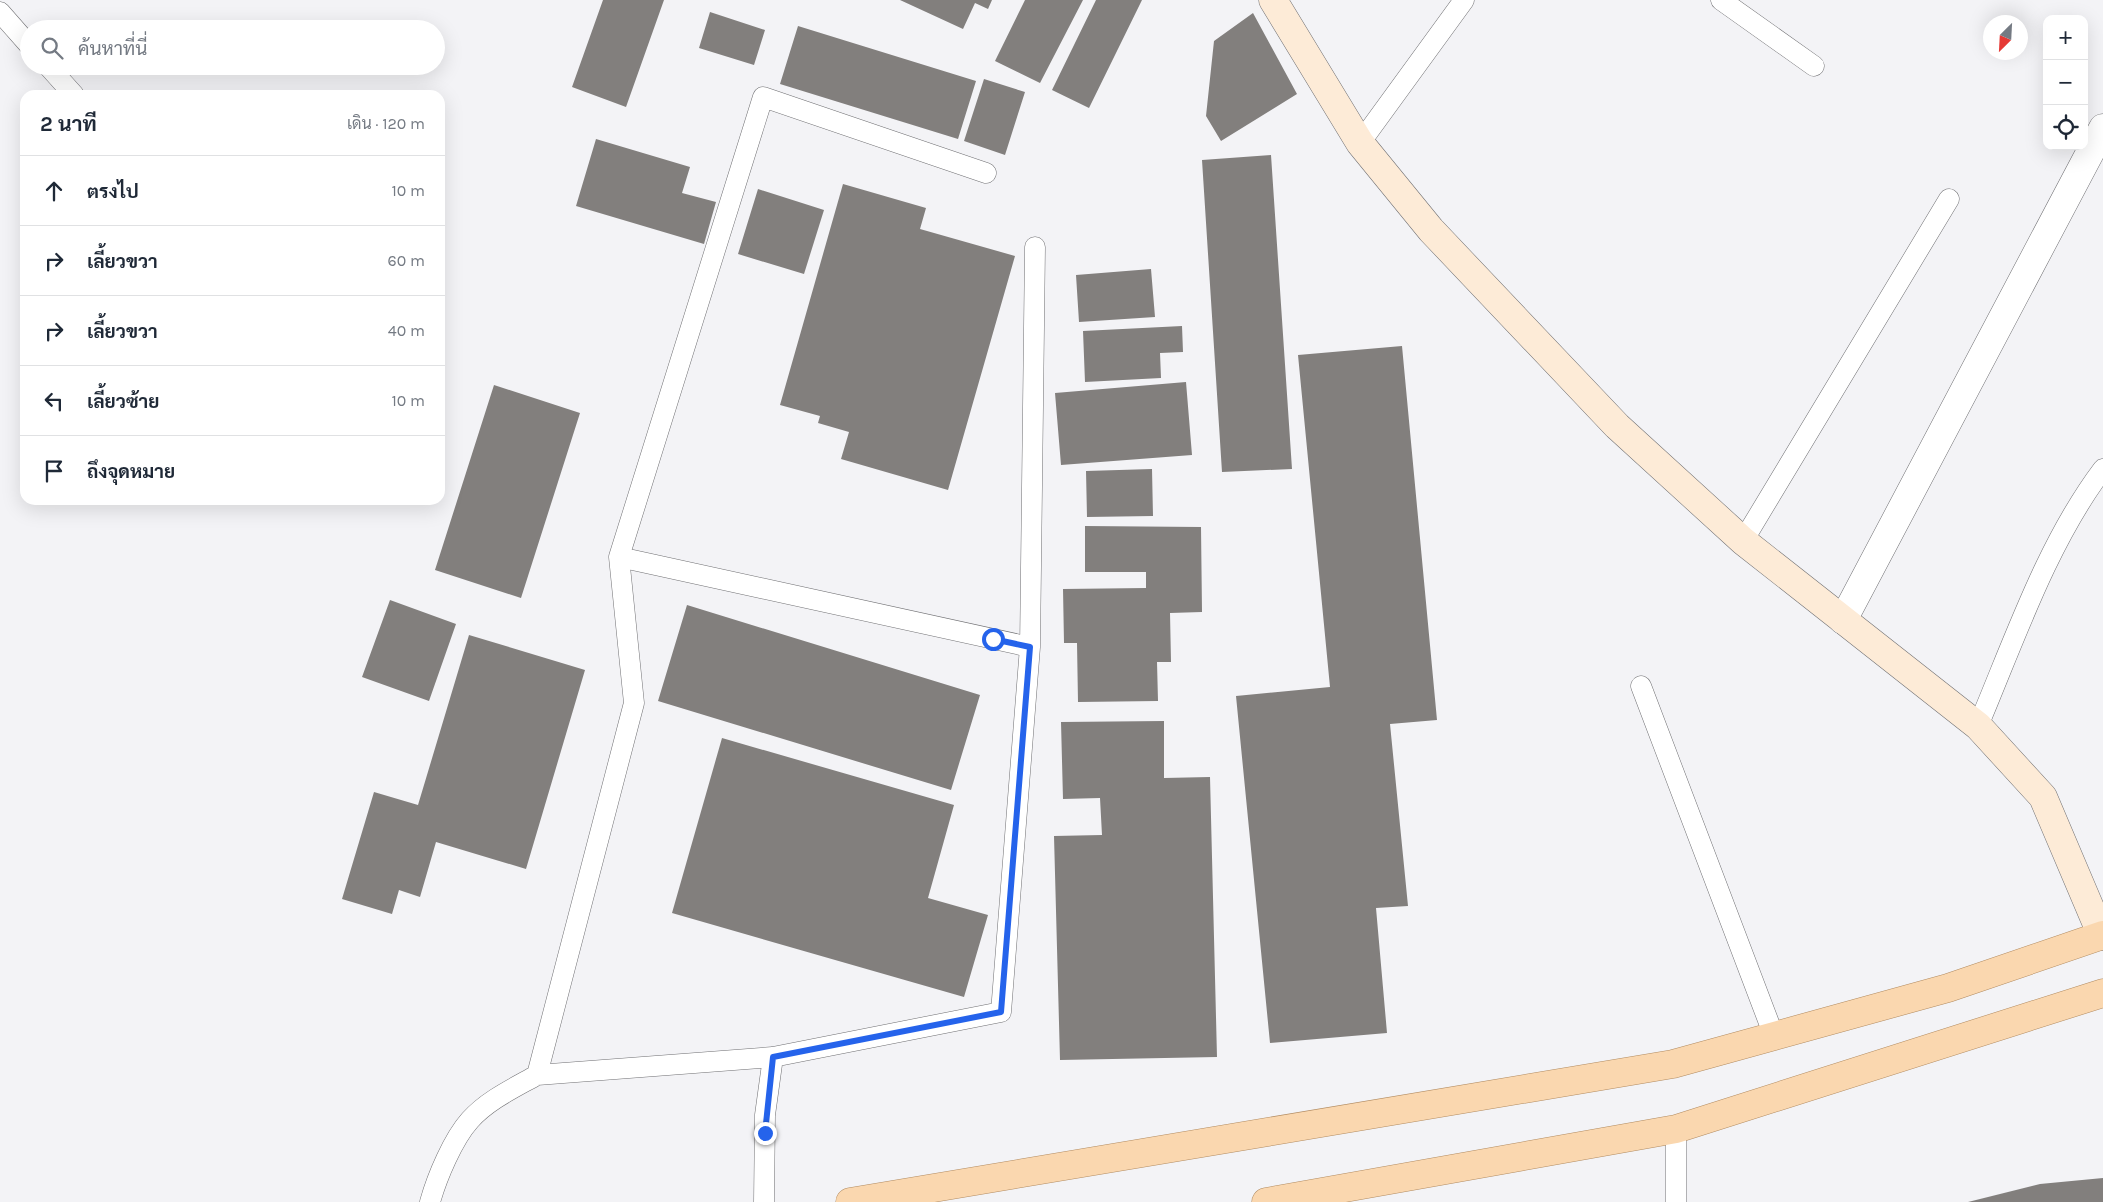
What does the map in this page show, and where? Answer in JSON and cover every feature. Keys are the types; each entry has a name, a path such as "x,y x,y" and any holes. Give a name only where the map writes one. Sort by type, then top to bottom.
{"main road":[{"path":"850,1202 1673,1064 1948,988 2103,936"},
{"path":"1266,1202 1325,1197 1676,1129 2103,993"}],"street":[{"path":"1273,0 1360,144 1432,230 1617,426 1743,541 1978,726 2043,797 2103,936"},
{"path":"1843,620 2103,128"}],"lane":[{"path":"1360,144 1464,0"},
{"path":"1721,0 1814,66"},
{"path":"0,12 20,34"},
{"path":"56,75 70,90"},
{"path":"537,1075 634,703 619,557 763,97 986,173"},
{"path":"1743,541 1949,199"},
{"path":"430,1202 450,1154 470,1120 500,1096 537,1075 773,1057 1001,1012 1030,647 1035,247"},
{"path":"1978,726 2034,592 2066,528 2103,469"},
{"path":"619,557 1030,647"},
{"path":"1641,686 1774,1036"},
{"path":"764,1202 765,1116 773,1057"},
{"path":"1676,1129 1676,1202"}],"building":[{"path":"603,0 664,0 626,107 572,87"},
{"path":"900,0 992,0 988,9 975,3 963,29"},
{"path":"1025,0 1083,0 1040,83 995,61"},
{"path":"1096,0 1142,0 1089,108 1052,90"},
{"path":"710,12 765,30 754,65 699,48"},
{"path":"1253,13 1297,94 1221,141 1206,116 1214,41"},
{"path":"798,26 976,81 958,139 780,84"},
{"path":"984,79 1025,92 1005,155 964,141"},
{"path":"596,139 690,167 682,193 716,202 704,244 576,206"},
{"path":"1271,155 1292,469 1222,472 1202,160"},
{"path":"843,184 926,208 920,229 1015,256 948,490 841,459 849,432 818,423 820,416 780,405"},
{"path":"758,189 824,210 804,274 738,254"},
{"path":"1151,269 1155,317 1079,322 1076,275"},
{"path":"1182,326 1183,352 1160,353 1161,378 1085,382 1083,331"},
{"path":"1402,346 1437,720 1390,724 1408,906 1376,908 1387,1033 1270,1043 1236,696 1330,687 1298,355"},
{"path":"1186,382 1192,455 1061,465 1055,393"},
{"path":"494,385 580,413 521,598 435,570"},
{"path":"1152,469 1153,516 1087,517 1086,471"},
{"path":"1085,526 1201,527 1202,612 1170,613 1171,662 1157,662 1158,701 1078,702 1077,643 1064,643 1063,589 1146,588 1146,572 1085,572"},
{"path":"390,600 456,624 429,701 362,677"},
{"path":"687,605 980,695 951,790 658,701"},
{"path":"469,635 585,670 526,869 436,842 420,897 399,890 392,914 342,899 374,792 418,805"},
{"path":"1164,721 1164,778 1210,777 1217,1057 1060,1060 1054,836 1102,835 1100,798 1063,799 1061,722"},
{"path":"722,738 954,805 928,898 988,915 964,997 672,913"},
{"path":"2103,1178 2103,1202 1968,1202 2040,1184"}],"route":[{"path":"765,1133 765,1116 773,1057 1001,1012 1030,647 993,639"}]}
